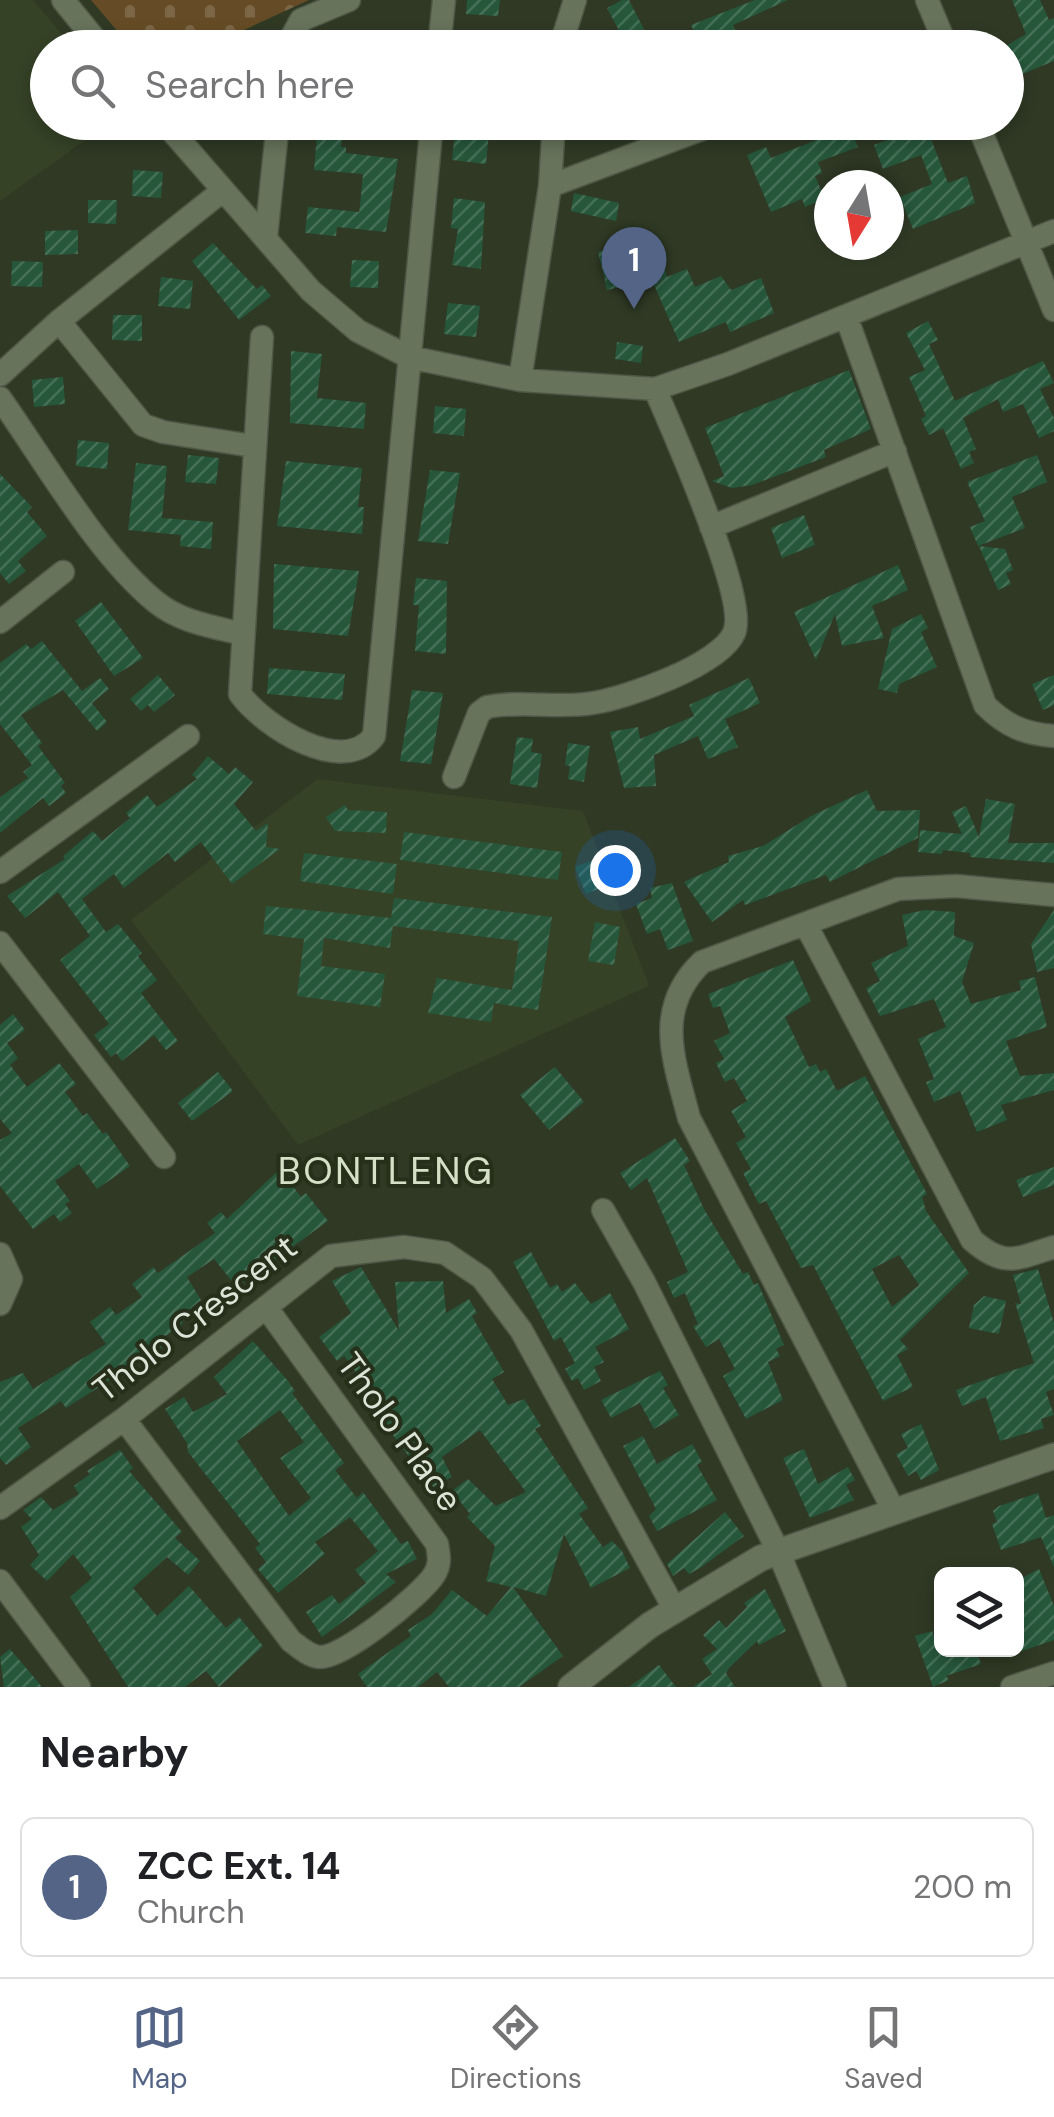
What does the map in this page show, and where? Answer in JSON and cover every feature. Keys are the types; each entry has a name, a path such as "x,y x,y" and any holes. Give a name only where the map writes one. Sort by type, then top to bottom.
{"street":[{"path":"63,0 87,30"},
{"path":"296,30 302,20 349,0"},
{"path":"441,30 444,0"},
{"path":"566,30 575,0"},
{"path":"927,0 940,30"},
{"path":"179,140 311,291 358,330 409,356 520,380 655,389 1054,232"},
{"path":"266,238 276,140"},
{"path":"262,338 240,694 254,714 298,740 348,754 364,749 374,736 430,140"},
{"path":"520,380 550,186 553,140"},
{"path":"550,186 673,140"},
{"path":"984,140 1054,310"},
{"path":"0,375 59,321 221,192"},
{"path":"846,316 985,706 1002,722 1030,734 1054,736"},
{"path":"59,321 143,425 163,432 253,446"},
{"path":"454,777 479,713 487,707 591,704 624,696 717,652 734,634 736,609 711,527 655,389"},
{"path":"0,398 115,559 158,603 193,622 243,634"},
{"path":"711,527 896,450"},
{"path":"0,622 64,572"},
{"path":"0,872 188,736"},
{"path":"894,1511 689,1118 674,1058 671,1006 685,979 702,962 898,888 956,886 1054,895"},
{"path":"806,925 972,1240 990,1256 1008,1261 1054,1248"},
{"path":"0,942 164,1157"},
{"path":"603,1210 644,1282 778,1551 835,1687"},
{"name":"Tholo Crescent","path":"0,1508 124,1418 332,1256 374,1248 445,1253 482,1278 521,1330 675,1610"},
{"path":"0,1254 11,1279 0,1304"},
{"name":"Tholo Place","path":"124,1418 291,1642 319,1657 334,1655 368,1633 434,1576 440,1560 437,1544 266,1307"},
{"path":"570,1687 675,1610 778,1551 1054,1456"},
{"path":"0,1581 79,1687"},
{"path":"1012,1687 1054,1672"}],"shaded area":[{"path":"0,0 33,0 59,30 30,30 30,140 85,140 0,201"},
{"path":"318,779 583,811 649,986 298,1145 131,920"}],"green space":[{"path":"91,0 309,0 244,30 117,30"}],"building":[{"path":"467,0 500,0 498,16 466,14"},
{"path":"629,0 644,30 619,30 607,8"},
{"path":"755,0 788,0 733,25 735,30 694,30 691,25"},
{"path":"1012,0 1040,0 1049,20 1054,18 1054,61 1024,74 1024,35"},
{"path":"316,140 342,140 346,153 398,159 386,232 337,227 336,236 305,233 308,207 359,212 360,206 363,174 314,170"},
{"path":"454,140 488,140 486,164 452,160"},
{"path":"816,140 855,140 858,147 818,162 821,170 814,170 814,203 805,207 802,199 771,212 747,155 766,147 771,158"},
{"path":"888,140 931,140 948,183 967,176 975,203 913,229 904,195 932,184 921,155 883,169 874,145"},
{"path":"133,170 163,172 161,198 132,196"},
{"path":"574,193 619,203 616,221 571,211"},
{"path":"454,198 485,202 481,269 452,265 458,229 451,228"},
{"path":"88,200 117,200 116,224 88,223"},
{"path":"78,230 78,254 45,255 45,231"},
{"path":"658,239 667,277 687,269 695,287 721,276 731,290 761,278 774,313 730,332 726,322 679,342 652,280 607,290 598,252"},
{"path":"213,243 257,289 262,285 271,296 239,320 192,261"},
{"path":"352,260 379,261 378,288 350,287"},
{"path":"12,261 43,262 42,287 11,286"},
{"path":"161,277 193,281 190,309 158,306"},
{"path":"448,303 480,306 476,337 444,334"},
{"path":"113,315 142,315 142,341 112,340"},
{"path":"928,321 938,340 929,344 955,401 1043,361 1054,383 1040,389 1054,418 1054,431 1039,438 1023,404 1003,412 998,399 963,418 976,449 969,452 974,463 961,469 943,428 929,435 921,419 926,416 909,377 925,370 906,333"},
{"path":"617,342 643,346 641,363 615,359"},
{"path":"291,351 322,354 317,398 366,403 364,429 290,423"},
{"path":"849,370 871,429 824,450 826,457 752,485 732,488 712,481 724,476 705,428"},
{"path":"63,377 65,404 34,407 32,380"},
{"path":"435,406 466,409 464,436 433,433"},
{"path":"78,440 109,443 107,469 76,466"},
{"path":"188,455 219,458 216,484 185,482"},
{"path":"1037,455 1047,482 1012,497 1025,528 978,546 970,527 985,521 967,482"},
{"path":"286,461 362,468 358,507 364,507 362,534 277,526"},
{"path":"136,463 167,466 162,518 213,522 211,549 180,546 181,535 128,530"},
{"path":"430,470 460,473 448,544 418,541"},
{"path":"0,474 32,507 27,512 47,536 18,561 26,571 9,584 0,573"},
{"path":"804,515 815,545 782,558 771,528"},
{"path":"979,546 1005,549 1013,570 1006,573 1011,584 998,590"},
{"path":"274,564 359,571 348,636 273,629"},
{"path":"898,565 908,590 872,606 884,638 842,646 835,614 816,660 794,612"},
{"path":"416,578 447,581 446,654 415,651 419,605 413,605"},
{"path":"101,602 143,658 114,676 75,621"},
{"path":"921,614 928,628 921,632 937,667 899,684 897,693 878,689 892,629"},
{"path":"42,641 82,691 100,678 109,689 92,703 107,722 97,731 63,690 21,715 42,743 38,746 65,783 61,786 66,793 49,806 43,798 0,833 0,797 28,778 23,772 32,765 0,724 0,663 26,644 31,649"},
{"path":"269,668 345,674 342,700 267,694"},
{"path":"158,675 175,695 154,712 148,705 141,711 130,699"},
{"path":"1054,675 1054,705 1043,710 1032,684"},
{"path":"749,678 760,703 725,719 738,747 708,759 698,736 654,755 656,786 624,788 610,732 638,727 640,739 694,716 689,705"},
{"path":"412,690 443,693 431,764 400,761"},
{"path":"517,737 533,739 531,752 542,754 537,788 510,784"},
{"path":"568,743 590,746 584,782 568,779"},
{"path":"208,756 229,774 235,767 253,782 234,804 256,831 268,823 266,847 280,849 232,884 201,842 175,862 168,853 124,888 114,874 82,899 106,932 118,924 142,953 138,956 157,980 141,993 178,1041 166,1050 154,1035 122,1061 116,1053 111,1057 94,1035 109,1024 60,960 90,936 58,892 25,918 7,896 65,859 63,856 93,831 102,841 130,818 126,813 147,795 157,807 197,779 192,775"},
{"path":"867,790 877,811 920,810 918,838 830,882 826,875 745,905 743,900 712,922 684,882 729,862 728,856 763,846 811,816"},
{"path":"986,799 1015,804 1008,843 1054,843 1054,863 970,857 970,853 943,850 942,854 918,852 920,830 962,834 952,812 966,806 979,837"},
{"path":"345,805 348,810 387,812 386,833 335,831 326,817"},
{"path":"404,832 562,852 558,880 400,860"},
{"path":"304,853 397,864 393,894 300,881"},
{"path":"599,858 610,884 586,894 575,867"},
{"path":"672,883 693,941 668,950 660,929 647,934 636,904 652,898 650,888"},
{"path":"394,898 552,917 538,1010 494,1003 491,1022 428,1013 437,978 512,990 519,941 393,926 390,948 324,938 321,966 385,974 380,1007 297,996 304,939 263,934 266,906 391,918"},
{"path":"925,910 955,912 954,936 974,943 962,982 971,1004 1021,990 1019,981 1035,977 1047,1027 1006,1041 1020,1076 1054,1073 1054,1090 1001,1105 1007,1120 977,1132 960,1091 934,1102 926,1082 934,1079 918,1039 946,1027 934,999 880,1016 866,988 880,981 871,963 908,946 902,915"},
{"path":"1054,910 1054,968 1037,972 1031,944"},
{"path":"595,922 620,927 614,965 588,961"},
{"path":"793,960 811,1001 785,1017 809,1067 816,1064 820,1072 826,1069 837,1091 865,1076 927,1194 922,1197 926,1211 969,1273 900,1340 908,1349 897,1355 913,1387 883,1401 813,1265 801,1268 766,1201 759,1204 743,1173 751,1169 736,1143 746,1137 731,1111 747,1101 734,1078 725,1082 716,1063 724,1059 714,1041 730,1033 720,1006 713,1008 708,994","holes":["899,1255 919,1285 892,1307 872,1269"]},
{"path":"13,1014 25,1030 7,1043 18,1058 10,1065 27,1087 59,1063 76,1084 65,1092 83,1116 87,1113 103,1134 106,1132 130,1166 97,1189 79,1164 55,1181 70,1201 65,1204 72,1213 60,1222 54,1214 33,1229 0,1186 0,1140 12,1133 0,1119 0,1025"},
{"path":"555,1067 584,1102 549,1130 520,1095"},
{"path":"218,1072 233,1091 192,1121 178,1103"},
{"path":"675,1138 690,1161 684,1165 704,1209 743,1274 748,1272 754,1285 758,1283 784,1345 776,1349 780,1356 768,1362 783,1400 746,1419 723,1376 735,1369 719,1339 706,1347 693,1326 698,1324 685,1293 674,1298 667,1282 688,1272 647,1178 631,1190 620,1173"},
{"path":"1054,1167 1054,1185 1023,1197 1016,1180"},
{"path":"280,1169 301,1197 306,1193 328,1221 244,1282 235,1285 214,1259 187,1277 201,1300 179,1318 183,1323 158,1342 162,1347 66,1408 61,1401 18,1428 31,1447 6,1465 0,1458 0,1382 23,1373 33,1389 106,1344 90,1322 110,1307 116,1315 142,1297 132,1284 153,1267 158,1273 215,1233 207,1223 221,1212 227,1219"},
{"path":"531,1252 550,1288 557,1284 562,1292 575,1283 591,1304 610,1293 629,1329 595,1347 604,1362 594,1367 601,1381 584,1390 578,1378 572,1381 565,1369 575,1363 561,1337 554,1341 513,1262"},
{"path":"361,1267 399,1331 395,1282 443,1281 446,1313 469,1299 477,1313 472,1316 504,1372 492,1379 508,1405 524,1399 541,1426 535,1429 588,1508 579,1514 603,1547 612,1541 622,1551 630,1568 591,1588 564,1534 546,1596 513,1587 563,1656 519,1687 449,1687 437,1672 418,1687 367,1687 358,1674 411,1636 408,1630 432,1614 452,1590 487,1616 511,1587 486,1581 495,1546 467,1517 470,1514 452,1491 468,1479 496,1506 526,1492 480,1430 442,1457 452,1477 433,1487 423,1467 419,1470 376,1412 382,1408 344,1356 337,1361 319,1337 351,1313 332,1281"},
{"path":"1038,1269 1054,1323 1054,1389 1046,1392 1054,1415 1041,1419 1044,1428 1000,1441 986,1397 962,1406 956,1390 1034,1363 1015,1303 1021,1304 1013,1275"},
{"path":"984,1296 1006,1301 999,1334 969,1328 974,1305"},
{"path":"253,1341 288,1381 295,1391 292,1393 344,1463 335,1470 357,1498 363,1492 401,1544 408,1541 417,1559 386,1574 396,1582 322,1637 306,1612 332,1595 339,1604 366,1583 355,1570 378,1551 350,1517 315,1542 325,1554 278,1593 258,1569 266,1562 255,1548 260,1544 188,1452 187,1443 165,1409 184,1397 193,1412 227,1394 214,1377","holes":["280,1410 304,1442 280,1458 311,1498 289,1516 237,1441"]},
{"path":"660,1371 668,1385 663,1388 679,1415 654,1429 640,1403 611,1418 601,1400"},
{"path":"921,1424 939,1470 921,1480 916,1471 908,1476 896,1454 908,1448 901,1434"},
{"path":"643,1436 657,1464 692,1444 702,1462 697,1465 717,1500 657,1531 649,1516 656,1509 623,1446"},
{"path":"804,1449 818,1484 848,1467 855,1480 846,1485 854,1500 810,1518 783,1458"},
{"path":"120,1450 133,1468 129,1471 182,1532 175,1538 200,1561 188,1575 167,1557 133,1588 157,1616 189,1586 226,1628 239,1617 263,1646 219,1687 206,1671 185,1687 128,1687 70,1597 92,1578 73,1554 47,1581 30,1565 39,1555 21,1527 32,1519 23,1510 41,1497 53,1510 79,1494 74,1486 90,1474 87,1471"},
{"path":"1038,1493 1046,1518 1054,1515 1054,1567 1041,1537 1001,1550 992,1524 997,1522 993,1511 999,1506"},
{"path":"725,1512 744,1536 700,1568 689,1574 684,1568 673,1576 667,1564"},
{"path":"1039,1569 1054,1606 1054,1640 1024,1650 1024,1577"},
{"path":"765,1589 786,1631 759,1645 757,1641 729,1668 726,1673 735,1687 693,1687 712,1674 702,1659 717,1649 703,1635 719,1620 726,1628 747,1607 744,1603"},
{"path":"932,1631 934,1657 978,1657 981,1664 946,1676 949,1680 933,1687 915,1636"},
{"path":"10,1649 42,1687 4,1687 0,1657"},
{"path":"659,1665 676,1687 629,1687"}],"place":[{"name":"ZCC Ext. 14","path":"634,309"}],"district":[{"name":"BONTLENG","path":"386,1171"}]}
